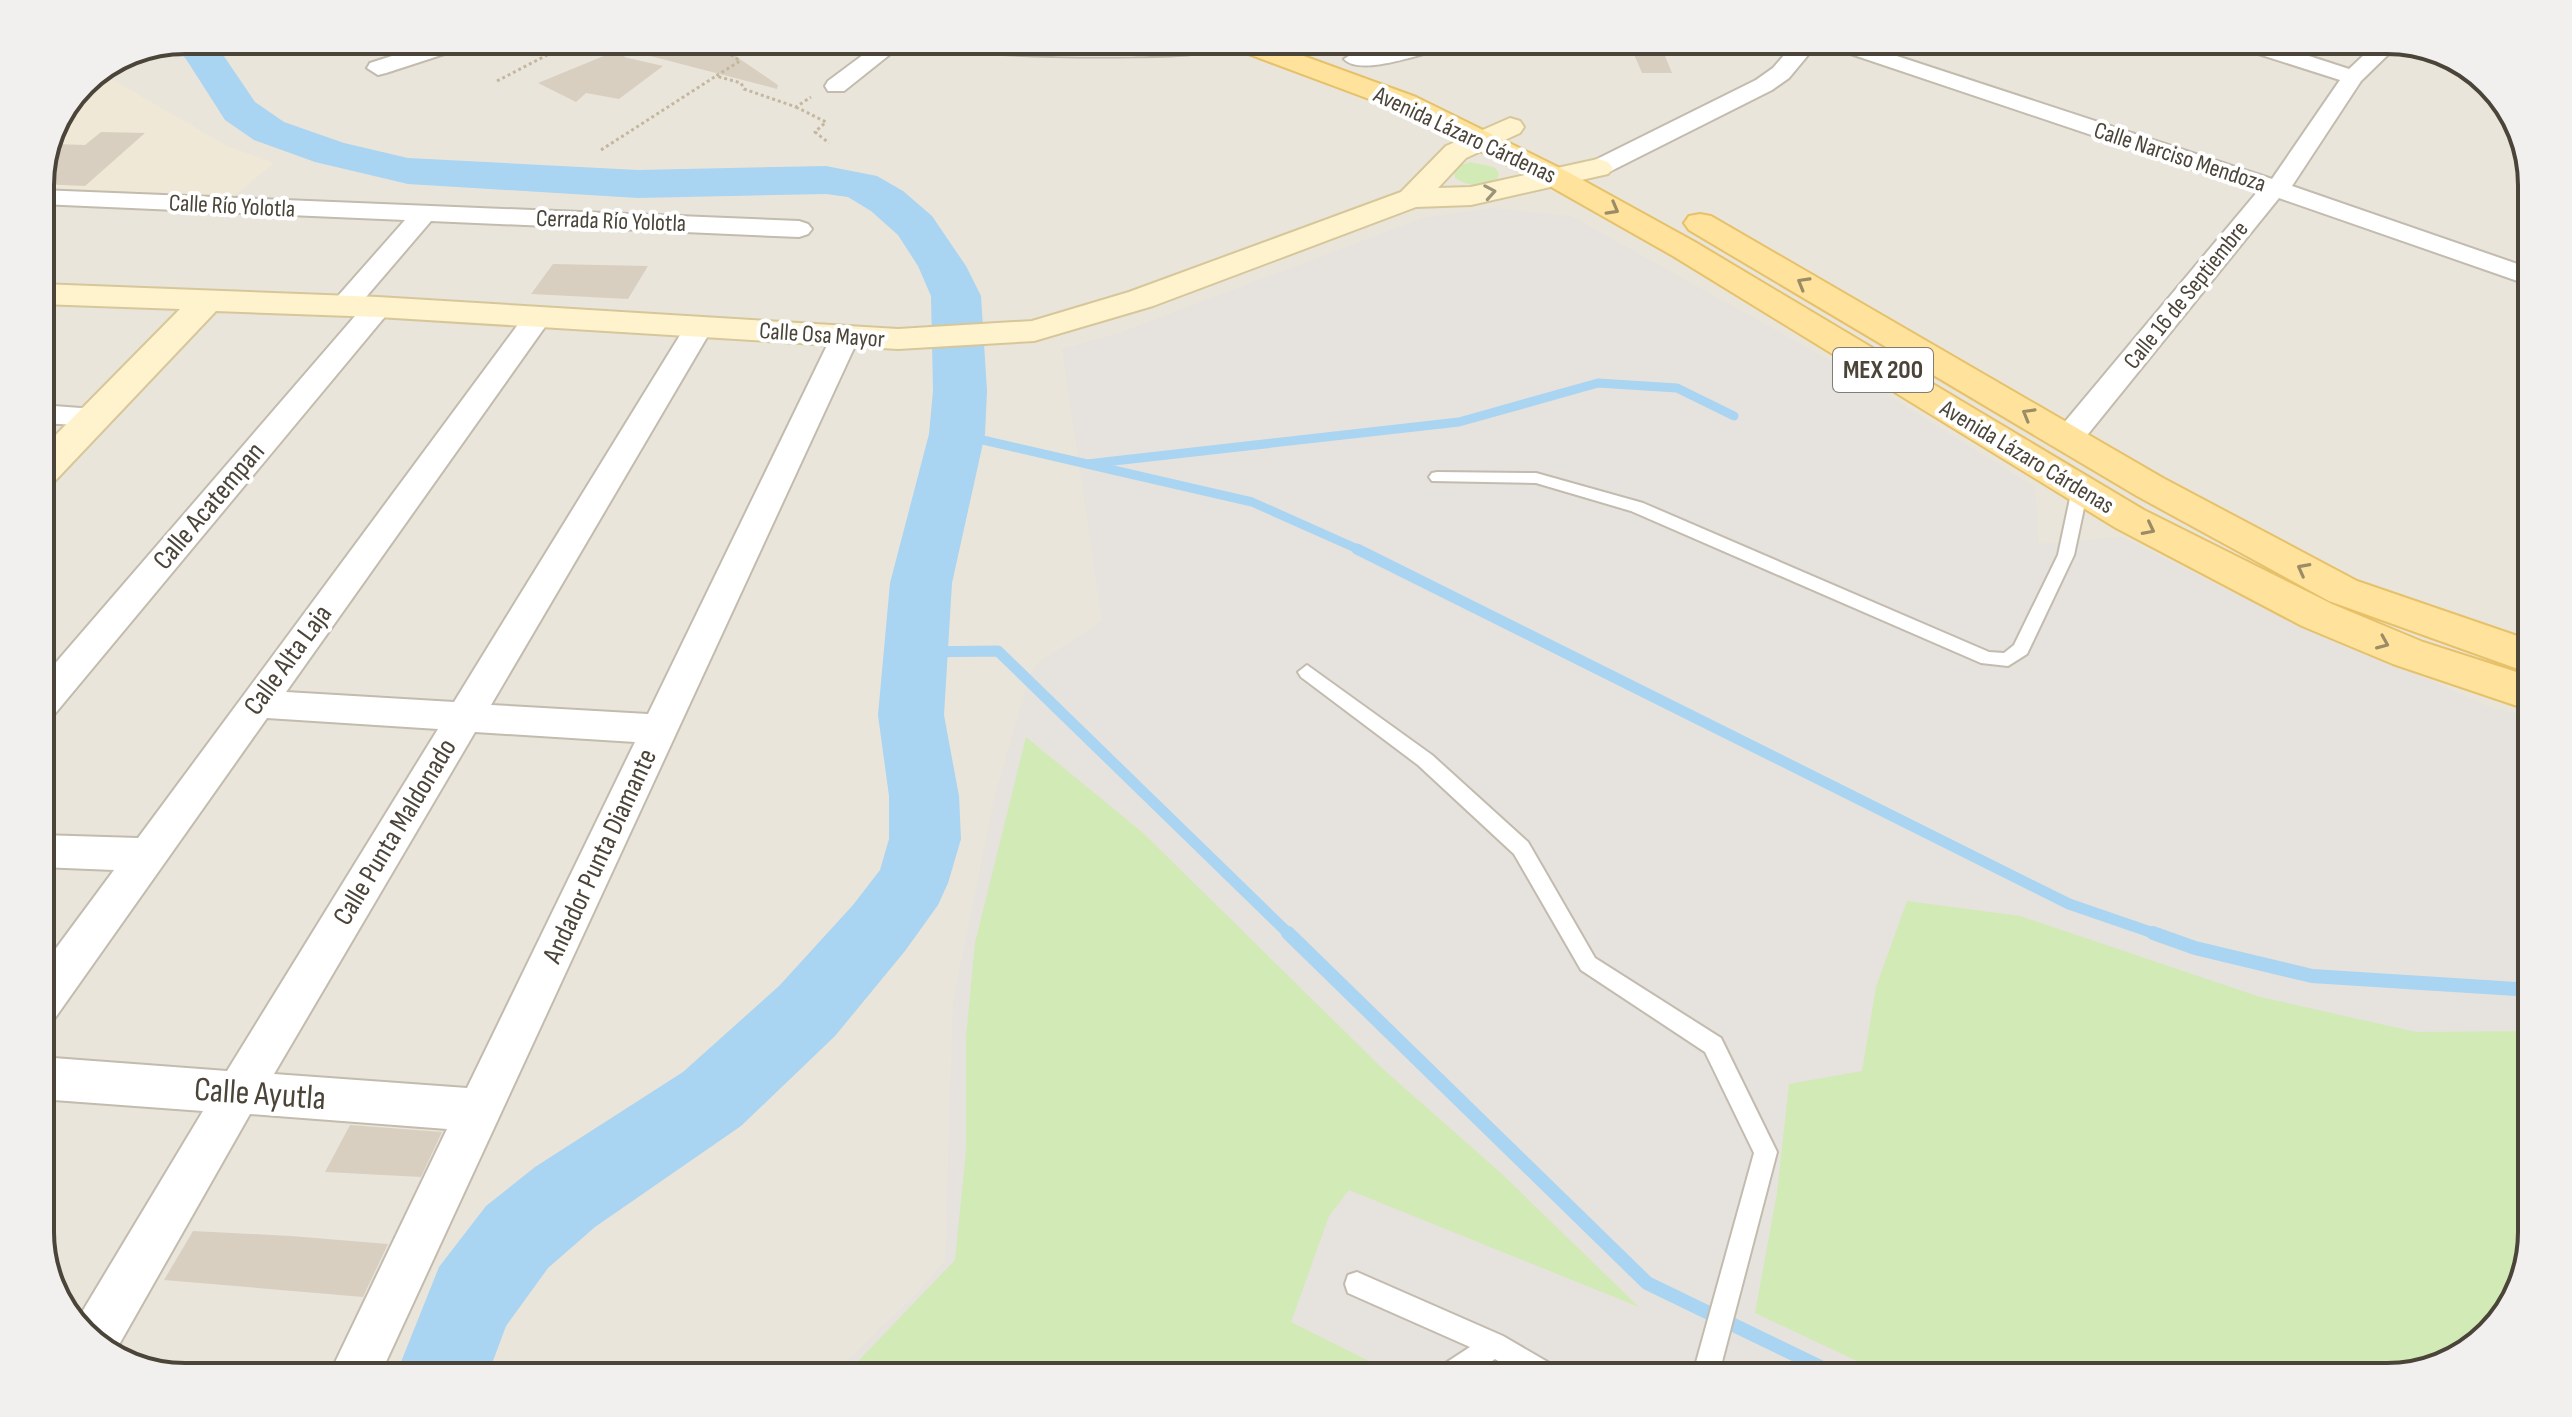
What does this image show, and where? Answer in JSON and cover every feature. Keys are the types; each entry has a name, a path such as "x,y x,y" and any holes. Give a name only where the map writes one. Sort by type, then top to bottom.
{"main road":[{"name":"Avenida Lázaro Cárdenas","path":"1274,54 1494,134 1598,168 2069,437 2150,487 2343,591 2518,653"},
{"name":"Avenida Lázaro Cárdenas","path":"1342,54 1436,91 1557,178 1698,257 2130,519 2317,615 2408,653 2518,689"},
{"name":"Calle Osa Mayor","path":"1412,198 1456,152 1494,134"},
{"name":"Calle Osa Mayor","path":"54,294 344,305 898,339 1034,331 1141,299 1412,198 1471,196 1598,168"},
{"path":"54,460 208,300"}],"street":[{"path":"378,68 421,54"},
{"path":"836,86 878,54"},
{"path":"1355,59 1403,54"},
{"path":"1598,168 1764,85 1781,73 1797,54"},
{"name":"Calle Narciso Mendoza","path":"1868,54 2274,188 2518,273"},
{"path":"2282,54 2353,77"},
{"name":"Calle 16 de Septiembre","path":"2069,437 2274,188 2281,184 2353,77 2377,54"},
{"name":"Calle Río Yolotla","path":"54,198 423,215"},
{"path":"344,305 423,215"},
{"name":"Cerrada Río Yolotla","path":"423,215 799,229"},
{"name":"Calle Acatempan","path":"54,689 378,307"},
{"name":"Calle Alta Laja","path":"54,985 538,317"},
{"name":"Calle Punta Maldonado","path":"99,1331 699,327"},
{"name":"Andador Punta Diamante","path":"360,1363 846,335"},
{"path":"54,415 98,417"},
{"path":"256,704 660,729"},
{"path":"54,852 147,855"},
{"name":"Calle Ayutla","path":"54,1079 479,1110"}],"lane":[{"path":"1437,477 1536,478 1637,507 1987,658 2008,660 2021,649 2066,555 2080,489"},
{"path":"1307,672 1425,760 1521,848 1588,964 1713,1045 1766,1152 1709,1363"},
{"path":"1357,1284 1494,1345 1525,1363"},
{"path":"1468,1363 1494,1345"}],"path":[{"path":"497,81 549,54"},
{"path":"601,150 740,61 730,54"},
{"path":"716,76 741,83 744,89 796,107 826,122 815,132 829,143"},
{"path":"796,107 826,87 836,86"}],"shaded area":[{"path":"2387,54 2421,58 2453,72 2473,86 2496,112 2511,143 2518,176 2518,1232 2514,1266 2500,1298 2480,1325 2453,1345 2421,1359 2387,1363 185,1363 151,1359 119,1345 92,1325 72,1298 61,1274 54,1241 54,176 58,151 67,127 81,105 99,86 119,72 143,61 168,55"},
{"path":"110,78 227,146 274,163 231,198 54,191 58,151 67,127 81,105"},
{"path":"1492,208 1571,216 1847,370 2035,487 2039,544 2122,537 2233,593 2490,707 2518,714 2517,1249 2508,1282 2480,1325 2437,1353 2421,1359 2387,1363 845,1363 916,1294 945,1261 953,1001 995,795 1030,674 1039,662 1102,621 1062,349 1119,333 1423,218"}],"green space":[{"path":"1470,162 1494,167 1499,173 1497,180 1476,185 1455,178 1454,172 1459,166"},
{"path":"1026,737 1142,832 1383,1069 1503,1175 1639,1307 1349,1190 1329,1216 1291,1322 1373,1363 856,1363 955,1260 966,1151 966,1037 975,943"},
{"path":"1907,901 2020,916 2260,997 2416,1032 2518,1031 2518,1232 2514,1266 2508,1282 2491,1312 2467,1336 2437,1353 2404,1362 1861,1363 1755,1313 1777,1193 1789,1084 1862,1071 1876,987"}],"building":[{"path":"609,54 628,54 624,57 663,66 619,99 586,93 576,102 538,83"},
{"path":"643,54 733,54 778,85 777,89"},
{"path":"1634,54 1664,54 1672,73 1642,73"},
{"path":"101,132 145,133 85,186 54,185 61,144 85,145"},
{"path":"553,264 648,266 628,299 531,294"},
{"path":"350,1125 442,1132 421,1177 325,1172"},
{"path":"193,1231 388,1244 363,1297 164,1280"}],"waterway":[{"path":"203,54 240,111 269,131 331,153 408,171 638,184 826,180 861,186 887,201 915,226 942,266 956,296 960,391 957,434 921,583 911,715 924,796 925,839 912,883 879,928 807,1011 712,1099 565,1197 517,1237 471,1299 446,1363"},
{"path":"1087,464 1459,422 1598,383 1677,388 1734,416"},
{"path":"957,434 1087,464"},
{"path":"1087,464 1252,502 1362,551"},
{"path":"1357,549 2069,904 2159,935"},
{"path":"918,652 998,651 1290,935"},
{"path":"1288,933 1647,1283 1812,1363"},
{"path":"2153,933 2195,948 2312,976 2518,989"}]}
